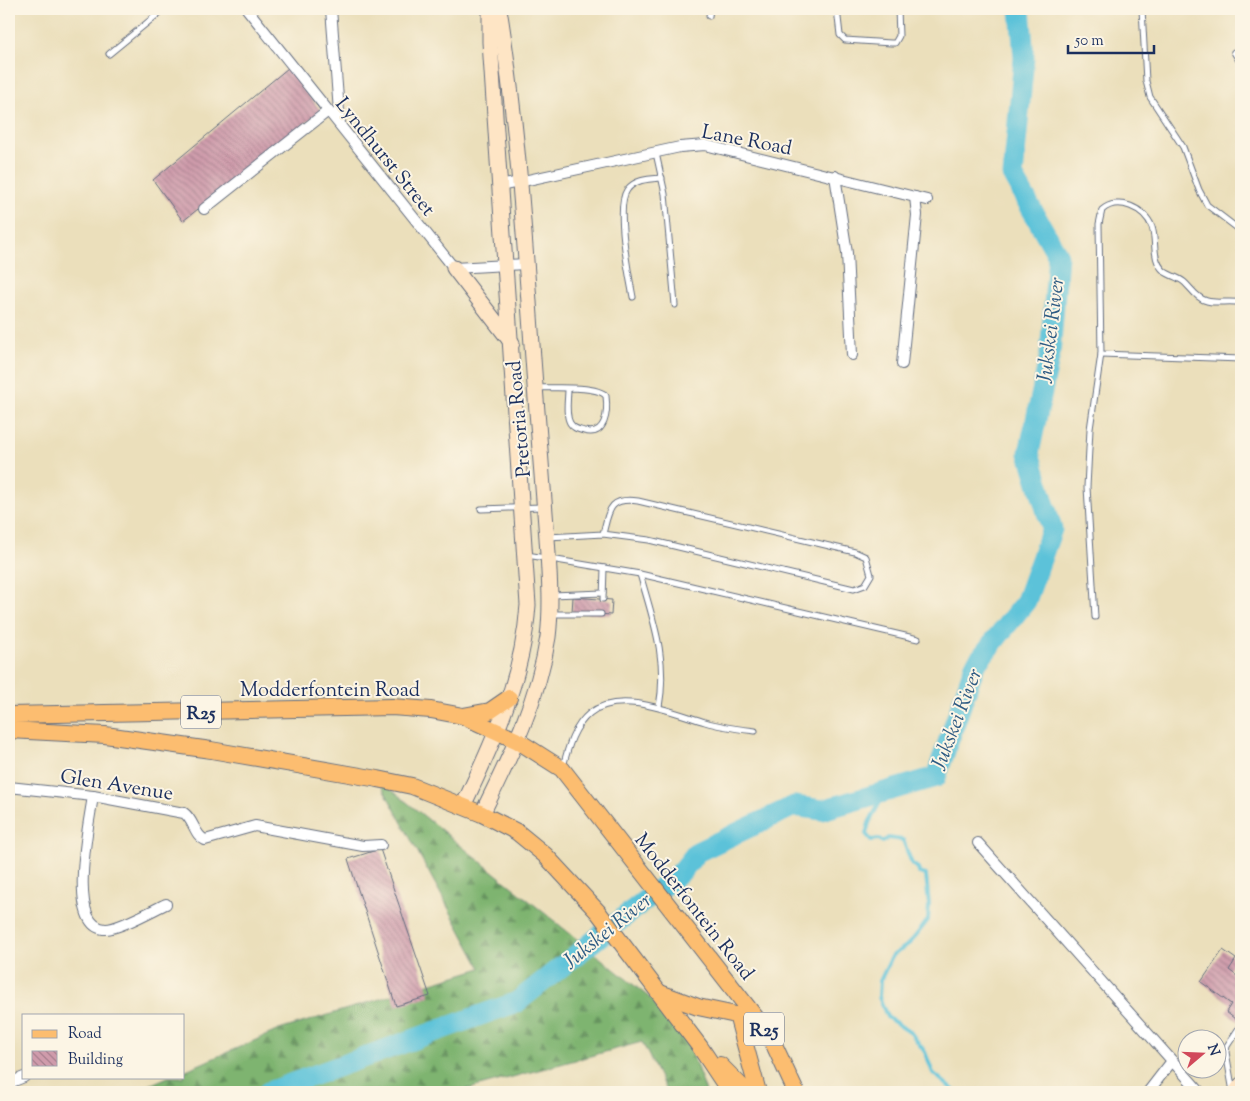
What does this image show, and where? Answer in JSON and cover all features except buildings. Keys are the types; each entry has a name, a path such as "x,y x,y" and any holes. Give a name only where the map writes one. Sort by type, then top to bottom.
{"main road":[{"name":"Pretoria Road","path":"462,806 498,732 520,664 526,632 528,605 512,343 490,42 490,9"},
{"name":"Pretoria Road","path":"482,814 518,741 542,669 550,614 545,508 526,264 519,182 499,9"},
{"path":"454,268 512,343"},
{"path":"515,390 536,388"},
{"path":"463,716 490,711 509,698"},
{"name":"Modderfontein Road","path":"9,715 392,707 431,710 463,716 518,741 562,769 640,872 770,1036 796,1092"},
{"name":"R25","path":"9,730 105,735 211,750 412,786 482,814 517,832 545,855 598,912 700,1047 730,1092"},
{"name":"R25","path":"660,993 698,1007 755,1019"},
{"path":"737,1015 758,1092"},
{"path":"700,1047 746,1092"},
{"path":"1235,1092 1241,1085"}],"street":[{"name":"Lyndhurst Street","path":"247,9 454,268"},
{"path":"331,9 340,124"},
{"path":"204,209 328,111"},
{"name":"Lane Road","path":"500,186 693,145 718,147 927,200"},
{"path":"835,176 847,253 852,355"},
{"path":"902,364 917,215 915,197"},
{"path":"454,268 526,264"},
{"name":"Glen Avenue","path":"9,788 93,796 184,813 192,820 201,839 205,840 255,826 363,846 381,845"},
{"path":"93,796 83,876 84,905 89,920 99,928 112,928 166,904"},
{"path":"978,843 1200,1092"},
{"path":"1148,1092 1172,1061"},
{"path":"9,1082 22,1078"}],"lane":[{"path":"109,54 164,9"},
{"path":"709,16 710,9"},
{"path":"837,9 840,34 845,40 891,43 895,43 899,36 898,9"},
{"path":"1142,9 1146,82 1150,97 1184,147 1199,190 1207,204 1241,231"},
{"path":"1234,52 1241,64"},
{"path":"656,152 662,178 676,305"},
{"path":"633,297 624,238 624,196 627,190 638,182 662,178"},
{"path":"1095,617 1087,487 1090,429 1101,354 1099,224 1102,210 1113,204 1121,203 1148,221 1152,229 1158,264 1169,274 1181,280 1204,300 1241,302"},
{"path":"1101,354 1241,359"},
{"path":"536,388 568,388 600,390 604,393 607,406 603,425 595,431 588,432 575,429 570,422 567,410 568,388"},
{"path":"546,537 603,534 649,540 844,587 860,588 870,580 871,575 866,557 855,552 638,501 624,500 614,504 609,511 603,534"},
{"path":"482,509 545,508"},
{"path":"526,555 640,574 918,639"},
{"path":"603,600 604,568"},
{"path":"640,574 661,650 664,684 659,707"},
{"path":"549,595 603,593"},
{"path":"550,614 601,614"},
{"path":"562,769 576,730 591,712 608,704 618,703 659,707 707,723 755,730"},
{"path":"1235,1092 1226,1052 1227,1046 1241,1025"}],"green space":[{"path":"378,779 681,1023 706,1092 667,1092 642,1042 457,1092 133,1092 166,1078 185,1078 185,1071 279,1030 481,968"}],"waterway":[{"name":"Jukskei River","path":"268,1092 517,1002 682,871 697,852 794,806 822,810 936,777 975,665 1026,601 1052,529 1029,453 1050,354 1058,256 1013,176 1024,58 1020,9"},
{"path":"885,792 869,823 866,834 871,840 879,839 883,842 888,838 903,840 912,864 918,868 919,873 926,875 929,905 928,920 910,943 892,956 880,981 879,997 887,1017 911,1033 925,1052 933,1073 956,1092"}]}
